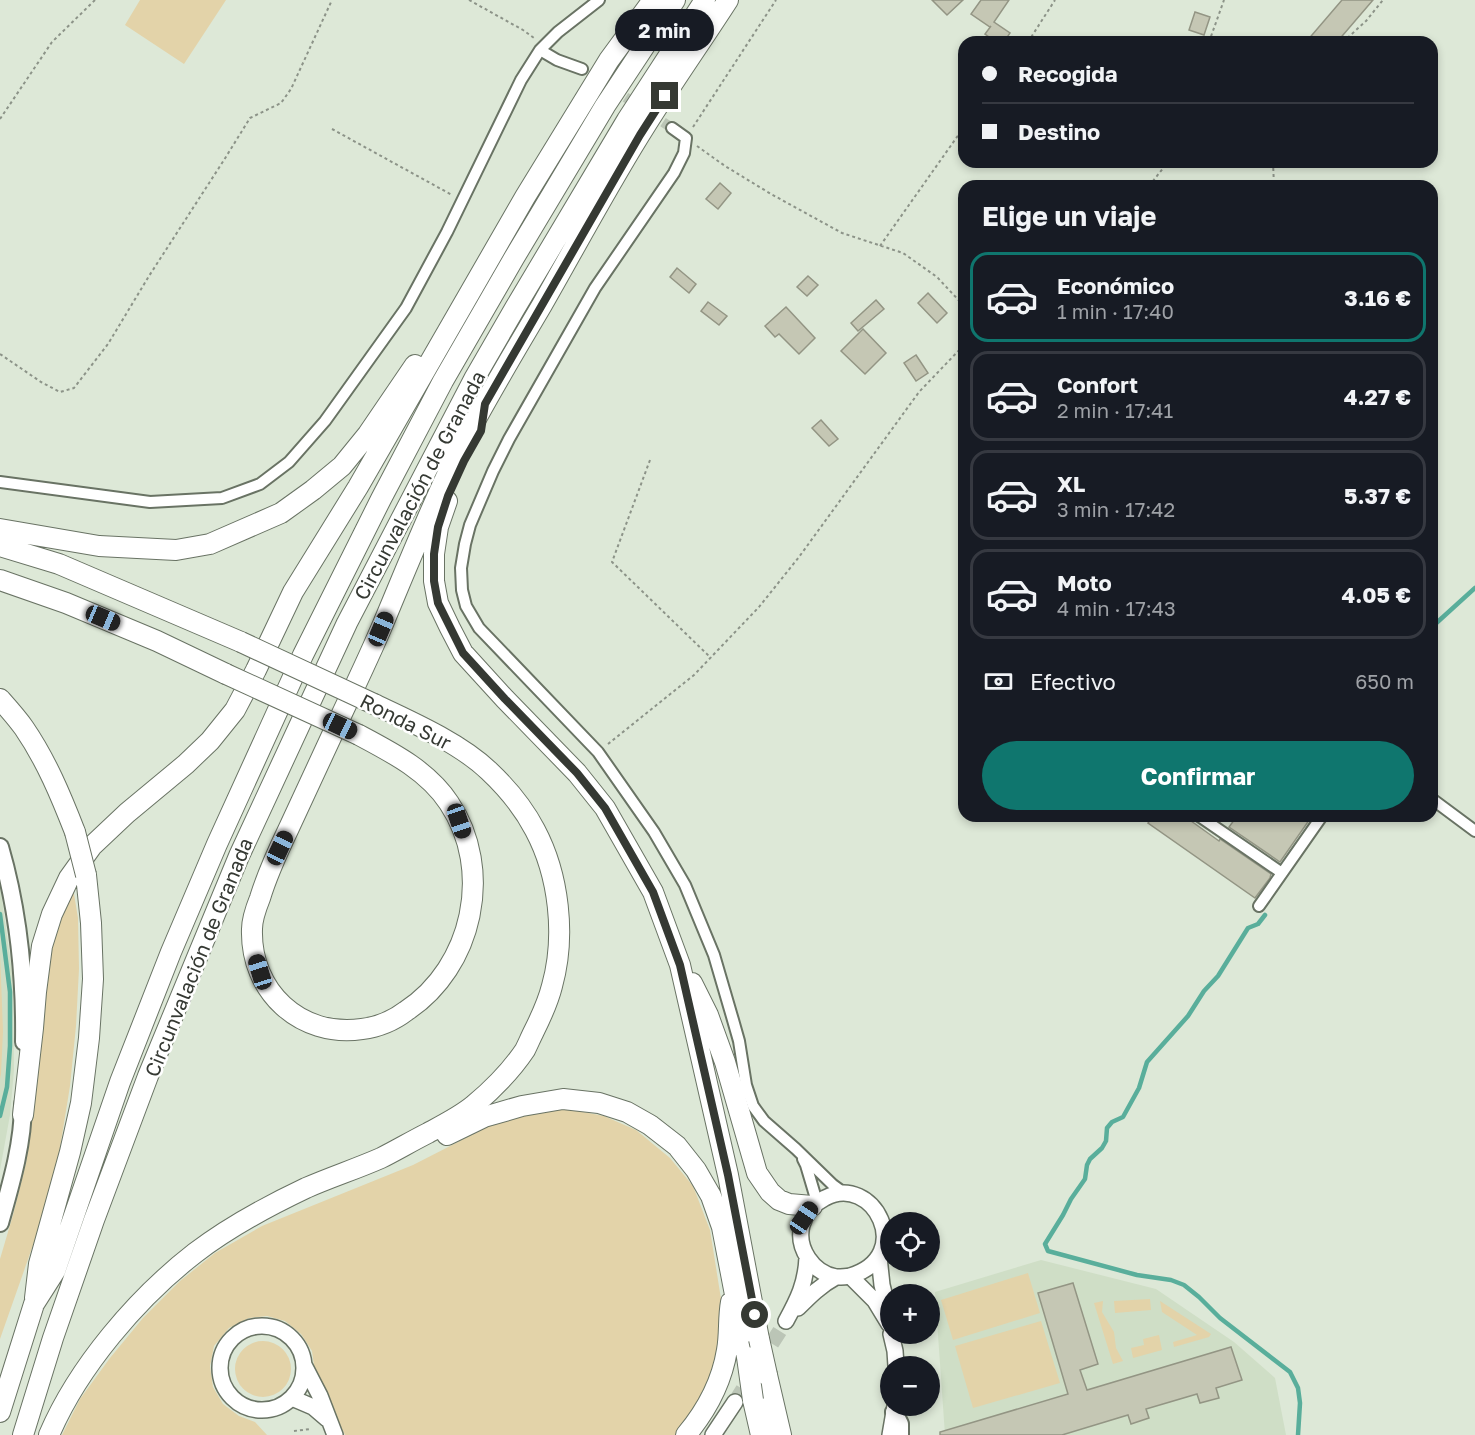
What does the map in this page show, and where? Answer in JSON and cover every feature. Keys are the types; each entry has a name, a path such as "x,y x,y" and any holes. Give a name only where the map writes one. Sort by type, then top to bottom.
{"highway":[{"path":"23,1115 42,946 52,914 69,878 92,846 127,813 186,764 210,741 235,710 293,592 358,487 525,197 609,60 653,0"},
{"name":"Circunvalación de Granada","path":"0,1412 34,1304 55,1270 120,1082 171,952 217,844 303,655 443,381 604,106 675,0"},
{"name":"Circunvalación de Granada","path":"24,1435 53,1338 148,1076 238,856 343,631 474,379 627,120 705,0"},
{"path":"0,580 66,603 157,641 226,674 359,735 407,762 430,780 448,801 459,821 469,848 473,899 461,945 449,968 419,1003 382,1025 363,1029 342,1031 320,1027 301,1020 287,1011 271,993 260,972 253,949 252,924 270,869 381,629 429,513 456,457 640,135 728,0"},
{"path":"0,529 99,546 176,549 210,544 281,513 342,466 368,434 427,348 455,317"},
{"path":"485,404 481,431 448,496 438,527 434,554 434,581 438,603 463,653 577,773 605,808 653,892 680,965 728,1175 759,1339 781,1435"},
{"name":"Ronda Sur","path":"0,546 59,564 241,642 414,723 458,748 487,769 522,808 536,831 549,861 557,900 559,934 557,959 552,986 542,1016 525,1049 500,1081 471,1108 382,1157"},
{"path":"0,699 24,727 61,795 75,832 86,875 92,923 93,978 81,1103 65,1174 39,1264 34,1304"},
{"path":"680,965 689,977 708,1015 725,1062 758,1173 770,1192 779,1200 789,1204 815,1204"},
{"path":"49,1435 67,1399 97,1353 127,1317 162,1282 196,1253 233,1228 308,1188 382,1157 407,1152 442,1138 484,1117 522,1106 563,1099 599,1103 627,1112 650,1125 677,1146 696,1170 711,1197 722,1227 747,1357 744,1401 761,1435"},
{"path":"686,1435 703,1411 721,1375 727,1349 733,1284"}],"main road":[{"path":"0,847 10,889 19,946 24,1028 23,1115 18,1153 0,1223"},
{"path":"897,1416 900,1424 900,1435"}],"street":[{"path":"0,482 150,502 222,498 260,484 289,462 325,421 406,308 462,201 521,80 540,50 558,32 599,0"},
{"path":"540,50 582,69"},
{"path":"672,128 686,138 684,153 674,173 595,288 509,439 470,525 461,568 462,590 466,606 479,628 598,752 654,832 685,885 714,955 739,1041 746,1085 753,1106 764,1121 844,1193"},
{"path":"1438,803 1475,831"},
{"path":"1208,822 1282,873"},
{"path":"1214,826 1217,822"},
{"path":"1259,906 1318,822"},
{"path":"796,1149 806,1165 815,1204"},
{"path":"807,1257 804,1285 786,1321 813,1292 824,1284 843,1277 861,1273 879,1257 884,1243 884,1229 879,1215 870,1204 858,1196 844,1193 830,1195 815,1204 804,1218 801,1231 802,1245 807,1257 815,1266 825,1273 843,1277 876,1301 880,1309"},
{"path":"879,1257 882,1284"},
{"path":"255,1326 269,1326 282,1331 294,1340 301,1352 304,1377 292,1398 281,1406 263,1410 249,1408 237,1402 227,1392 221,1379 220,1365 223,1351 231,1339 255,1326"},
{"path":"304,1365 320,1396 333,1430"},
{"path":"292,1398 313,1407 333,1430"},
{"path":"713,1435 744,1401"},
{"path":"890,1435 893,1416"}],"path":[{"path":"0,120 52,42 95,0"},
{"path":"0,354 60,392 74,388 108,344 180,226 225,160 250,118 281,103 291,89 332,0"},
{"path":"469,0 536,39 540,50"},
{"path":"776,0 686,138 725,166 842,233 903,253 937,277 958,300"},
{"path":"1032,36 1055,0"},
{"path":"1211,36 1224,0"},
{"path":"1350,36 1366,21 1383,0"},
{"path":"332,129 462,201"},
{"path":"880,246 958,136"},
{"path":"1154,180 1165,168"},
{"path":"598,752 694,675 759,607 799,557 919,392 958,351"},
{"path":"650,460 612,562 711,658"},
{"path":"294,1431 310,1429"}],"shaded area":[{"path":"140,0 226,0 184,64 125,25"},
{"path":"72,882 78,918 79,969 70,1086 59,1154 39,1228 0,1339 0,1259 26,1163 43,972"},
{"path":"0,885 13,979 14,1070 10,1115 0,1170"},
{"path":"0,952 3,1031 0,1079"},
{"path":"568,1109 604,1116 636,1130 670,1158 693,1186 710,1230 721,1299 721,1346 711,1378 692,1415 678,1435 345,1435 315,1373 312,1351 301,1334 285,1321 267,1316 249,1318 229,1328 214,1346 210,1366 213,1387 223,1404 239,1416 255,1422 267,1435 62,1435 80,1399 143,1318 180,1281 215,1253 262,1226 413,1165 501,1120 533,1111"},
{"path":"1041,1260 1156,1289 1234,1342 1275,1378 1286,1435 945,1435 939,1344 940,1290"},
{"path":"1028,1273 1040,1313 953,1340 941,1300"},
{"path":"1150,1299 1151,1310 1115,1313 1114,1301"},
{"path":"1103,1301 1102,1312 1114,1332 1116,1348 1123,1361 1113,1364 1094,1303"},
{"path":"1160,1301 1211,1334 1209,1337 1174,1347 1173,1342 1197,1335 1162,1312"},
{"path":"1041,1321 1060,1383 973,1408 955,1346"},
{"path":"1159,1335 1162,1350 1133,1358 1131,1348 1144,1345 1143,1339"},
{"path":"263,1341 274,1343 283,1349 289,1358 291,1369 289,1380 283,1389 274,1395 263,1397 252,1395 243,1389 237,1380 235,1369 237,1358 243,1349 252,1343"}],"building":[{"path":"932,0 963,0 947,15"},
{"path":"981,0 1009,0 994,22 1010,33 1008,36 988,36 985,34 991,26 971,14"},
{"path":"1342,0 1373,0 1342,36 1311,36"},
{"path":"1195,12 1210,17 1204,35 1189,30"},
{"path":"720,183 731,193 718,209 706,199"},
{"path":"677,268 696,284 689,293 670,277"},
{"path":"808,276 818,285 807,296 797,287"},
{"path":"928,293 947,313 937,323 918,303"},
{"path":"876,300 884,309 858,331 851,323"},
{"path":"708,302 727,316 719,325 701,311"},
{"path":"786,307 815,338 799,354 779,334 775,337 765,326"},
{"path":"863,329 886,353 865,374 841,351"},
{"path":"916,355 928,373 916,381 904,363"},
{"path":"821,420 838,439 829,446 812,428"},
{"path":"1192,822 1271,874 1270,878 1255,898 1148,823"},
{"path":"1233,822 1308,822 1280,862 1229,827"},
{"path":"1073,1283 1098,1364 1080,1370 1087,1390 1231,1347 1242,1380 1216,1388 1219,1398 1200,1403 1197,1394 1146,1409 1149,1418 1131,1424 1128,1415 1062,1435 940,1435 940,1432 1068,1394 1038,1293"}],"waterway":[{"path":"1438,622 1475,588"},
{"path":"0,914 10,992 7,1087 0,1116"},
{"path":"1265,915 1258,924 1248,928 1218,976 1204,991 1188,1016 1147,1062 1139,1088 1123,1117 1112,1122 1107,1128 1106,1141 1090,1159 1085,1179 1045,1244 1048,1251 1184,1285 1220,1318 1290,1372 1298,1388 1300,1403 1298,1435"}],"tunnel":[{"path":"613,89 672,128"},
{"path":"735,1402 786,1321"}],"route":[{"path":"665,96 640,135 485,404 481,431 448,496 438,527 434,554 434,581 438,603 463,653 577,773 605,808 653,892 680,965 728,1175 755,1315"}]}
